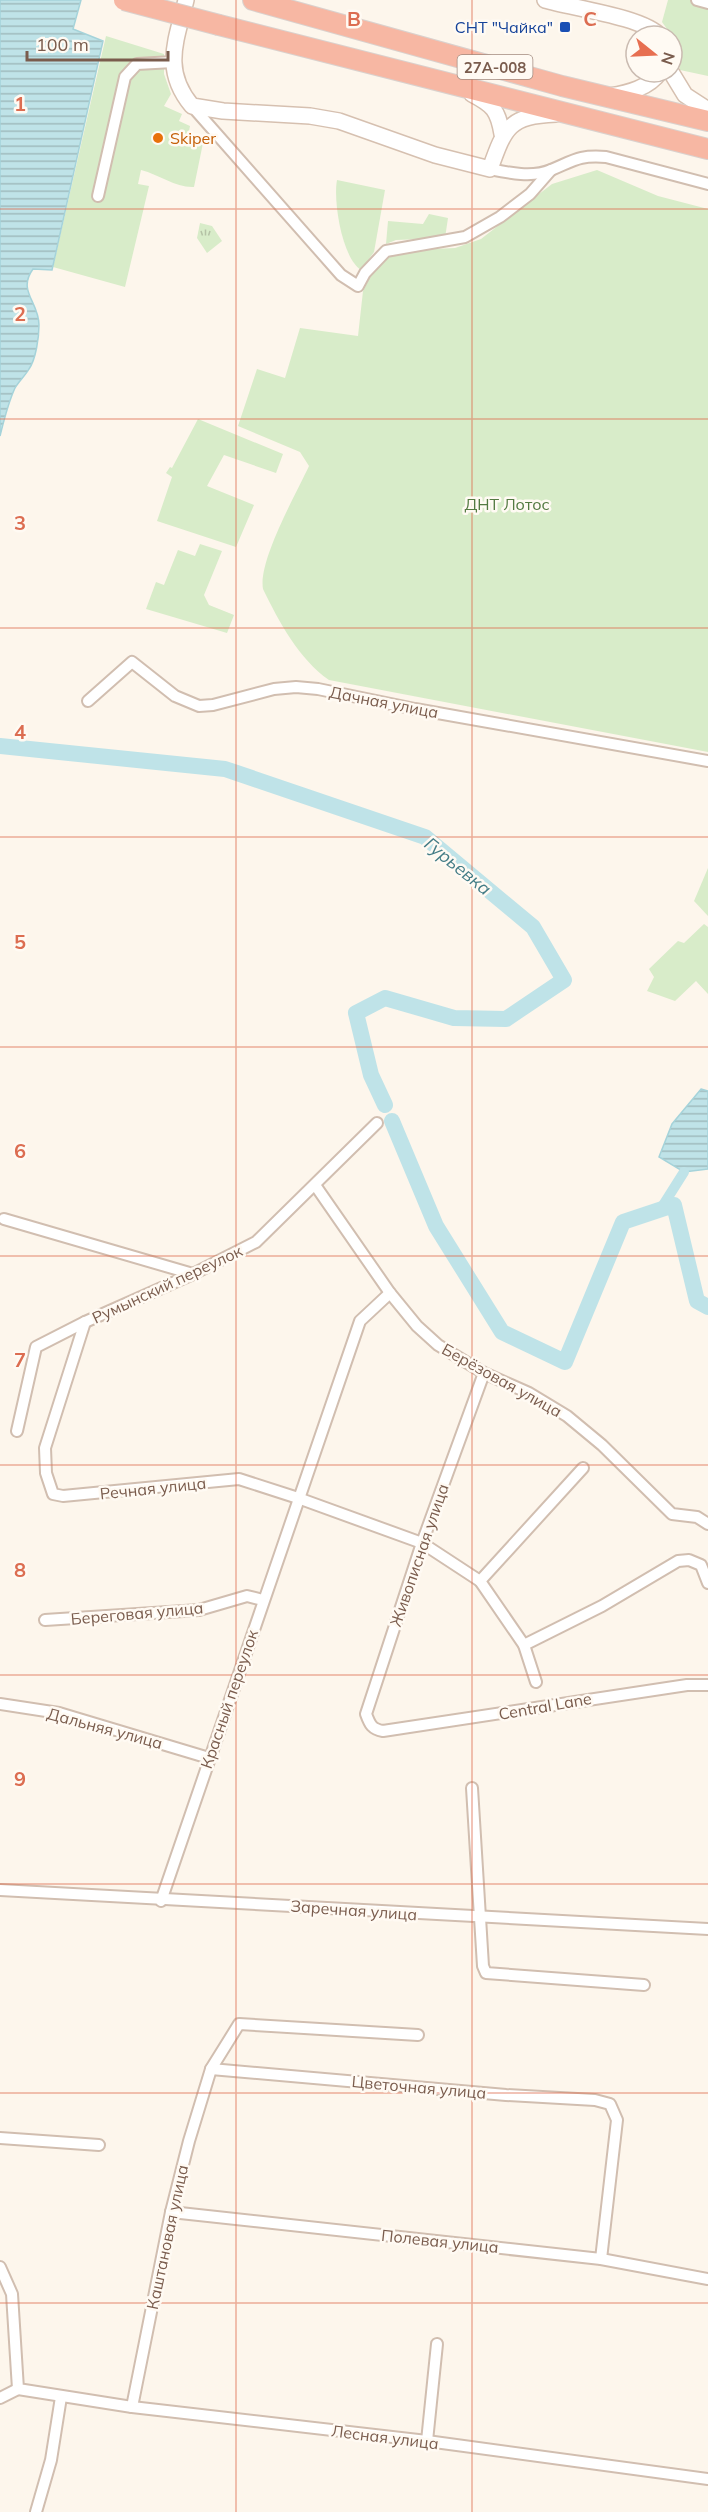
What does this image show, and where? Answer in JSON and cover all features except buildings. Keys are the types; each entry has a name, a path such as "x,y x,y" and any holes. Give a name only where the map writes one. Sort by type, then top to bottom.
{"highway":[{"name":"27А-008","path":"124,0 708,149"},
{"name":"27А-008","path":"253,0 607,97 708,121"}],"street":[{"path":"186,0 174,46 173,62 179,88 192,106 340,275 358,286 365,273 386,251 465,237 507,212 530,194 551,170"},
{"path":"545,0 638,24"},
{"path":"697,0 708,3"},
{"path":"99,196 125,77 137,64 173,62"},
{"path":"452,83 492,106 499,116 502,134 490,169"},
{"path":"607,97 635,90 645,84"},
{"path":"679,84 686,94 708,110"},
{"path":"192,106 310,116 339,121 435,155 519,174 551,170 572,159 590,156 606,157 708,184"},
{"path":"502,134 514,123 526,117 565,113"},
{"name":"Дачная улица","path":"88,701 132,662 175,696 199,706 213,705 274,689 296,687 318,689 415,709 708,761"},
{"name":"Румынский переулок","path":"17,1431 36,1347 256,1242 376,1123"},
{"name":"Берёзовая улица","path":"315,1185 390,1293 417,1326 438,1346 483,1373 529,1393 567,1416 602,1445 661,1506 672,1514 698,1517 708,1524"},
{"path":"4,1219 193,1274"},
{"name":"Красный переулок","path":"161,1901 360,1321 390,1293"},
{"name":"Речная улица","path":"85,1322 45,1448 46,1473 53,1494 63,1496 239,1479 422,1543 480,1581"},
{"name":"Живописная улица","path":"383,1731 376,1730 370,1725 366,1714 422,1543 483,1373"},
{"path":"536,1682 524,1645 480,1581 583,1468"},
{"path":"524,1645 602,1606 678,1561 688,1560 701,1566 708,1583"},
{"name":"Береговая улица","path":"45,1620 199,1610 248,1596 263,1600"},
{"name":"Central Lane","path":"383,1731 687,1685 708,1685"},
{"name":"Дальняя улица","path":"0,1704 59,1713 209,1758"},
{"path":"472,1788 483,1966 486,1973 644,1985"},
{"name":"Заречная улица","path":"0,1890 161,1901 236,1902 481,1918 708,1929"},
{"name":"Каштановая улица","path":"132,2407 171,2212 189,2141 211,2069 239,2024 418,2035"},
{"name":"Цветочная улица","path":"211,2069 506,2095 595,2100 610,2104 617,2120 601,2259"},
{"path":"0,2138 99,2145"},
{"name":"Полевая улица","path":"171,2212 601,2259 708,2278"},
{"path":"0,2267 12,2294 18,2388 0,2398"},
{"path":"427,2441 437,2344"},
{"name":"Лесная улица","path":"18,2388 61,2397 132,2407 427,2441 708,2478"},
{"path":"36,2512 51,2460 61,2397"}],"green space":[{"path":"668,0 708,0 708,76 684,71 684,24 663,24"},
{"path":"106,36 164,54 164,74 171,94 164,106 182,114 179,121 190,126 188,136 203,143 194,187 174,183 141,170 138,184 149,186 125,287 53,267"},
{"name":"ДНТ Лотос","path":"597,170 658,196 708,209 708,752 329,680 299,651 263,589 266,562 272,545 309,466 300,452 238,426 257,369 285,378 300,328 358,336 363,291 380,258 411,250 455,248 481,239 552,184"},
{"path":"337,180 385,190 374,252 361,270 354,264 349,254 340,228 336,201"},
{"path":"429,214 448,218 445,238 396,240 386,244 388,221 423,224"},
{"path":"200,223 212,226 222,241 207,253 197,238"},
{"path":"198,419 283,454 276,473 224,455 207,486 254,505 236,547 157,521 172,477 166,473 170,467 172,468"},
{"path":"200,544 222,551 204,595 209,605 234,615 227,633 146,609 156,582 164,585 178,550 195,556"},
{"path":"708,868 708,916 694,901"},
{"path":"704,924 708,927 708,994 696,981 675,1001 647,991 654,977 649,969 678,941 684,943"}],"water":[{"path":"0,0 81,0 73,29 103,41 52,270 33,269 27,284 39,325 35,354 13,394 0,436"},
{"path":"701,1089 708,1091 708,1169 684,1172 659,1157 672,1124"}],"waterway":[{"name":"Гурьевка","path":"0,746 225,769 425,837 533,927 564,980 506,1019 454,1018 385,998 356,1013 371,1075 385,1105"},
{"name":"Гурьевка","path":"392,1121 436,1226 502,1332 565,1362 623,1222 674,1205 697,1301 708,1307"},
{"path":"660,1210 684,1172"}],"place":[{"name":"СНТ \"Чайка\"","path":"565,27"},
{"name":"Skiper","path":"158,138"}]}
